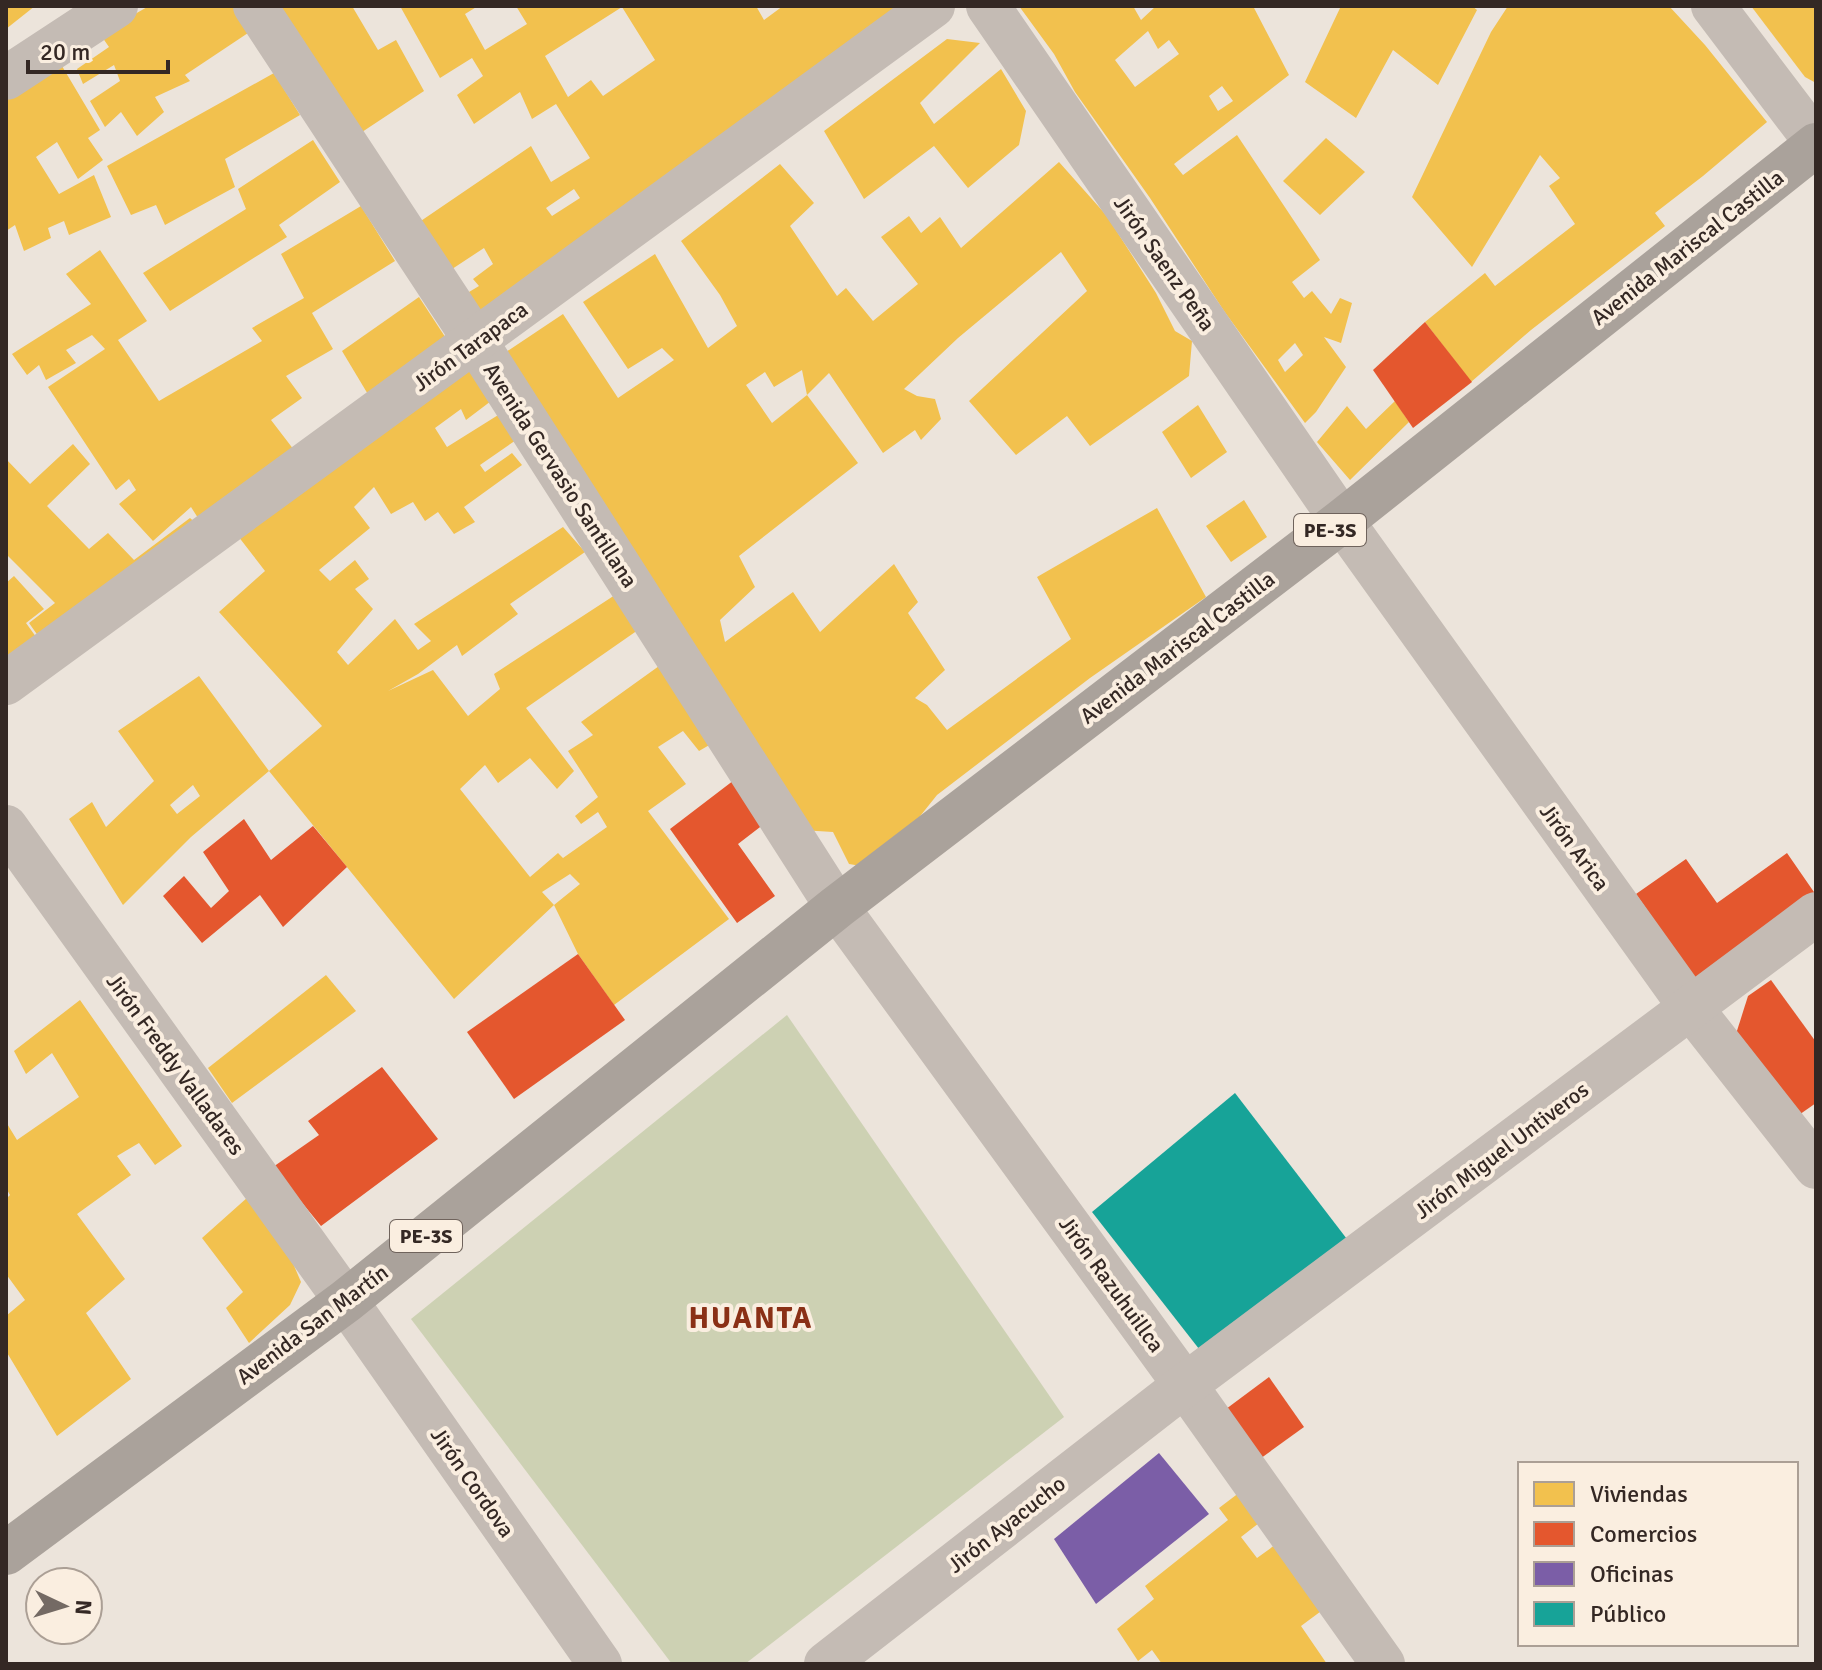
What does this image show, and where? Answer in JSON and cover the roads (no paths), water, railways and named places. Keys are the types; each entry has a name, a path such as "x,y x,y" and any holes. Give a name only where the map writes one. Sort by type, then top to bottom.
{"highway":[{"name":"Avenida Mariscal Castilla","path":"837,907 1342,521 1816,144"},
{"name":"Avenida San Martín","path":"6,1553 346,1301 837,907"}],"street":[{"path":"6,78 116,6"},
{"name":"Avenida Gervasio Santillana","path":"255,6 476,342 837,907"},
{"name":"Jirón Tarapaca","path":"6,683 933,6"},
{"name":"Jirón Saenz Peña","path":"988,6 1342,521"},
{"path":"1713,6 1816,144"},
{"name":"Jirón Arica","path":"1342,521 1691,1008 1816,1167"},
{"name":"Jirón Freddy Valladares","path":"6,827 346,1301"},
{"name":"Jirón Razuhuillca","path":"837,907 1185,1385 1383,1664"},
{"name":"Jirón Miguel Untiveros","path":"1185,1385 1816,914"},
{"name":"Jirón Cordova","path":"346,1301 600,1664"},
{"name":"Jirón Ayacucho","path":"826,1664 1185,1385"}],"district":[{"name":"HUANTA","path":"751,1318"}]}
